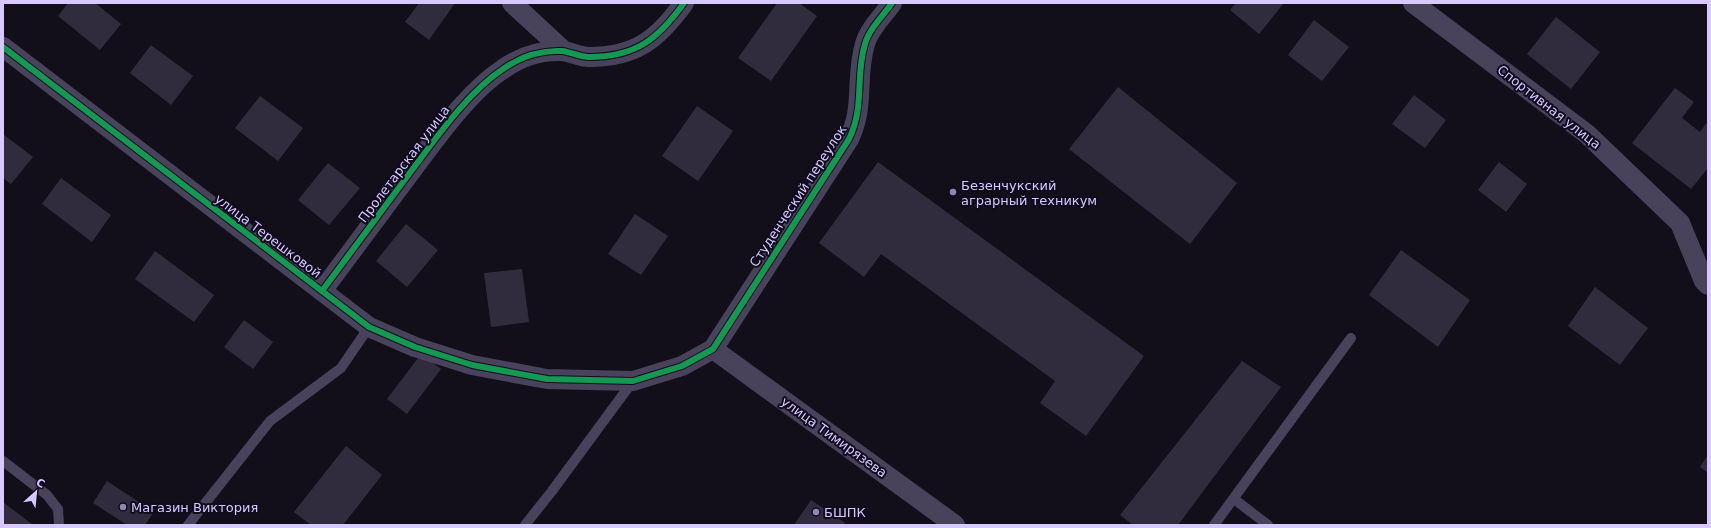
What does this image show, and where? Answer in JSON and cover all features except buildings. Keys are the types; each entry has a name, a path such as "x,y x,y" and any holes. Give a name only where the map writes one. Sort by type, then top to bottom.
{"street":[{"path":"512,3 564,52"},
{"name":"Пролетарская улица","path":"322,291 446,125 476,92 502,69 524,57 543,51 564,52 588,57 614,55 638,48 655,37 669,24 684,3"},
{"name":"Студенческий переулок","path":"713,349 849,139 856,125 858,114 862,58 865,44 871,31 892,3"},
{"name":"Спортивная улица","path":"1413,3 1592,139 1680,223 1704,281 1708,285"},
{"name":"улица Терешковой","path":"3,47 369,327 415,347 472,365 547,379 633,381 682,366 713,349"},
{"name":"улица Тимирязева","path":"713,349 954,525"}],"lane":[{"path":"188,525 270,422 340,368 369,327"},
{"path":"1214,525 1351,338"},
{"path":"524,525 552,491 633,381"},
{"path":"3,461 47,495 58,509 59,525"},
{"path":"1234,499 1268,525"}],"cycle path":[{"path":"322,291 465,102 490,79 516,61 539,53 562,51 589,57 620,54 633,49 644,44 665,27 684,3"},
{"path":"3,47 369,327 415,347 472,365 547,379 633,381 682,366 713,349 849,139 857,115 862,56 865,44 873,28 892,3"}],"place":[{"name":"Безенчукский аграрный техникум","path":"953,192"},
{"name":"Магазин Виктория","path":"123,507"},
{"name":"БШПК","path":"816,512"}]}
